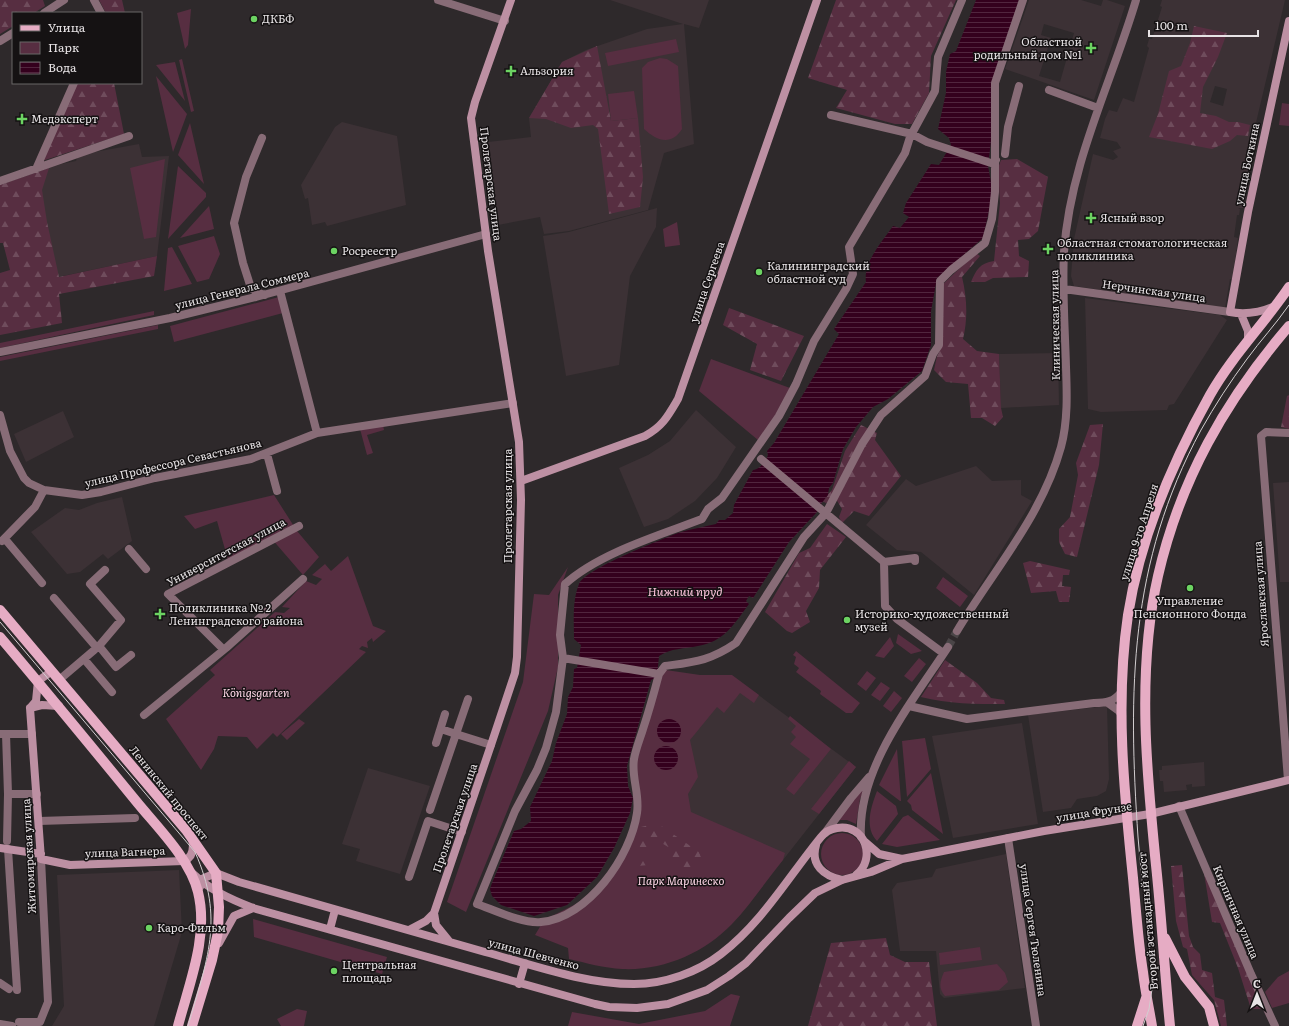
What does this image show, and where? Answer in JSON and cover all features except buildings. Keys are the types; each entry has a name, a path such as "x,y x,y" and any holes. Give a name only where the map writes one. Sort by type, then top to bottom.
{"main road":[{"name":"Пролетарская улица","path":"434,913 515,673 517,657 521,481 519,442 486,234 471,118 475,102 505,22 511,0"},
{"name":"улица Сергеева","path":"521,481 645,436 658,428 668,417 678,399 817,0"},
{"name":"улица Боткина","path":"1230,312 1246,220 1289,21"},
{"name":"улица 9-го Апреля","path":"1126,818 1122,691 1126,633 1132,594 1141,558 1152,524 1180,454 1196,420 1217,383 1289,287"},
{"name":"Нерчинская улица","path":"1230,312 1241,314 1256,313 1276,306"},
{"path":"1241,314 1247,325 1248,341"},
{"path":"1150,814 1146,671 1147,644 1158,576 1170,533 1195,467 1210,438 1239,390 1289,326"},
{"name":"Ленинский проспект","path":"0,610 192,838 216,873 220,919 212,960 192,1026"},
{"path":"0,637 38,681 184,861 192,873 218,893 253,908 519,984 609,1007 637,1008 668,1004 689,998 708,990 746,963 803,904 815,894 842,880 854,877 860,872 866,861 868,852 863,838 855,831 844,828 832,829 825,833"},
{"path":"38,681 52,670"},
{"name":"Житомирская улица","path":"38,681 36,701 30,708 41,856"},
{"path":"30,708 42,705 58,706"},
{"name":"улица Фрунзе","path":"854,877 871,872 902,859 1008,838 1150,814 1289,780"},
{"name":"Второй эстакадный мост","path":"1150,814 1170,1026"},
{"name":"Второй эстакадный мост","path":"1126,818 1146,996 1152,1026"},
{"name":"улица Шевченко","path":"216,873 239,882 335,910 525,963 602,983 636,984 664,981 696,969 714,960 731,946 774,898 825,833"},
{"path":"184,861 190,858 192,852 192,838"},
{"name":"улица Фрунзе","path":"863,838 879,854 902,859"},
{"path":"817,842 815,854 818,867 829,877 842,880"},
{"name":"улица Вагнера","path":"5,846 70,865 184,861"},
{"path":"178,1026 196,961 201,923 198,892 192,873"},
{"path":"198,892 202,882 209,875 216,873"},
{"path":"212,960 222,936 234,916 253,908"},
{"path":"330,929 335,910"},
{"path":"409,930 426,921 434,913"},
{"path":"434,913 436,925 449,942"},
{"path":"1162,931 1185,977 1209,1007 1214,1026"},
{"path":"519,984 525,963"},
{"path":"1137,1026 1146,996"}],"street":[{"path":"46,12 64,0"},
{"path":"94,0 100,12"},
{"path":"438,0 505,22"},
{"path":"962,0 938,57 935,91 912,134 905,153 849,247 853,274 846,289 814,341 796,384 779,416 722,498 708,508 702,519 648,539 598,562 573,577 565,584 560,635 563,658 556,712 546,748 537,770 515,811 477,904 524,920 540,922 559,918 583,905 615,868 635,827 638,812 638,800 634,760 659,674 665,666 704,660 720,654 736,643 804,537 823,511 862,444 881,415 925,376 939,345 940,281 951,270 985,243 992,220 995,192 995,83 1023,0"},
{"name":"Клиническая улица","path":"957,630 1014,546 1049,482 1061,446 1066,420 1067,391 1064,252 1076,177 1098,108 1125,36 1136,0"},
{"path":"0,41 12,34"},
{"path":"36,169 74,84"},
{"path":"994,164 1002,154 1019,86"},
{"path":"1049,90 1098,108"},
{"path":"831,115 912,134 927,142 994,164"},
{"path":"0,181 129,136"},
{"path":"262,138 246,177 234,223 243,263 251,288 256,292 265,295"},
{"name":"улица Генерала Соммера","path":"0,352 170,318 265,295 486,234"},
{"name":"Нерчинская улица","path":"1064,289 1230,312"},
{"path":"280,291 317,433"},
{"name":"улица Профессора Севастьянова","path":"44,490 82,494 101,492 131,483 251,459 267,454 317,433 513,402"},
{"path":"0,415 10,451 24,478 29,483 44,490 35,507 3,540 42,583"},
{"name":"Ярославская улица","path":"1289,433 1266,432 1260,436 1289,780"},
{"path":"267,454 277,491"},
{"path":"761,459 884,562 915,558 915,561"},
{"name":"Университетская улица","path":"223,649 168,594 299,526"},
{"path":"129,549 146,569"},
{"path":"825,833 851,798 871,775 909,706 946,649 897,619 885,606 884,562"},
{"path":"59,680 98,647 121,620 90,584 104,570"},
{"path":"144,715 303,580"},
{"path":"54,598 116,667 132,655"},
{"path":"563,658 659,674"},
{"path":"84,659 112,692"},
{"path":"909,706 967,719 1094,703 1108,703 1117,698 1122,691"},
{"path":"430,810 468,699"},
{"path":"1108,703 1119,711 1122,716"},
{"path":"436,743 445,714"},
{"path":"441,729 491,746"},
{"path":"0,983 13,990 5,846 8,794 3,734 32,734"},
{"path":"863,838 861,814 871,775"},
{"path":"8,794 37,794"},
{"name":"Кирпичная улица","path":"1179,806 1275,1026"},
{"path":"39,821 135,818"},
{"path":"409,877 428,821 462,832"},
{"name":"улица Сергея Тюленина","path":"1008,838 1036,1026"},
{"name":"Житомирская улица","path":"16,1025 40,1022 48,1002 41,856"},
{"path":"0,1024 16,1025"}],"shaded area":[{"path":"610,0 709,0 699,28 684,24 694,144 664,153 648,210 569,231 544,234 540,217 498,225 488,142 531,137 529,118 562,62 586,50 647,29 683,24"},
{"name":"Областной родильный дом №1","path":"1029,0 1081,0 1101,6 1103,0 1107,0 1125,6 1094,100 1005,69","holes":["1044,24 1074,33 1060,82 1039,76 1051,38 1041,35"]},
{"path":"1162,0 1285,0 1250,148 1255,149 1250,173 1246,172 1243,192 1246,193 1244,208 1238,208 1240,209 1239,215 1237,215 1234,237 1238,238 1233,279 1230,279 1225,308 1074,286 1071,276 1074,239 1093,154 1113,160 1118,157 1113,151 1121,148 1117,142 1100,138 1105,119 1109,110 1117,112 1123,98 1134,102 1149,48 1147,46 1149,39 1152,39 1162,7 1160,6","holes":["1215,86 1227,89 1223,106 1210,102"]},
{"path":"342,122 397,136 406,205 327,226 325,222 312,225 308,198 305,199 301,185 335,127"},
{"path":"139,144 142,157 169,156 157,256 58,277 15,243 0,243 0,185 61,164 76,161 78,155"},
{"path":"657,208 656,227 630,276 619,365 566,376 543,236 569,232"},
{"path":"1085,298 1220,315 1227,320 1174,404 1169,405 1167,410 1101,412 1088,409"},
{"path":"1058,353 1059,405 1001,408 999,354"},
{"path":"696,410 736,447 717,478 695,501 668,519 644,527 619,468 648,455 670,441"},
{"path":"63,411 74,437 26,462 14,434"},
{"path":"976,466 992,481 1021,480 1021,495 1032,501 974,595 921,552 897,550 866,525 906,479 916,486"},
{"path":"1289,482 1289,582 1280,582 1273,483"},
{"path":"122,497 132,541 108,559 103,554 80,572 67,574 31,532 65,508 79,510 97,503"},
{"path":"662,675 753,691 856,767 783,860 653,797"},
{"path":"1107,706 1109,779 1106,791 1097,796 1077,799 1071,808 1043,812 1028,715"},
{"path":"1022,723 1038,824 953,838 932,736"},
{"path":"1204,762 1205,786 1192,787 1192,784 1186,785 1187,790 1164,792 1163,781 1160,781 1159,770 1162,770 1162,766"},
{"path":"368,768 430,786 400,874 356,861 360,849 342,844"},
{"path":"1006,854 1025,988 944,998 940,994 936,951 900,951 892,890 897,883 932,877 936,869"},
{"path":"179,870 182,932 154,1026 52,1026 64,1006 57,875"}],"green space":[{"path":"0,0 43,0 45,6 36,12 12,12 12,27 0,34"},
{"path":"99,0 122,0 125,12 105,12"},
{"path":"836,0 956,0 931,56 929,93 912,124 895,124 836,108 847,90 808,78"},
{"path":"191,9 188,45 185,49 177,13"},
{"path":"1194,26 1227,33 1218,57 1203,87 1200,113 1216,116 1229,122 1238,122 1250,125 1248,136 1237,135 1230,141 1212,149 1149,137 1158,114 1169,71 1181,66 1190,43"},
{"path":"676,39 679,52 608,66 605,53"},
{"path":"597,46 611,121 638,118 643,177 640,207 609,214 598,129 593,125 571,128 546,119 529,118 562,62"},
{"path":"660,58 667,59 678,66 682,129 678,134 669,140 659,139 644,129 642,68 648,62"},
{"path":"182,59 194,111 191,112 179,60"},
{"path":"175,62 185,101 156,65"},
{"path":"156,76 187,114 173,152"},
{"path":"76,84 114,84 124,134 39,162"},
{"path":"634,91 638,118 611,121 608,94"},
{"path":"1282,103 1289,104 1289,126 1279,125"},
{"path":"190,123 204,184 178,155"},
{"path":"165,159 156,237 144,239 130,168"},
{"path":"1017,159 1048,177 1038,231 1029,239 1018,240 1019,256 1029,261 1028,277 993,278 985,282 971,282 982,265 994,261 1000,203 998,168 1001,160"},
{"path":"178,166 206,193 206,197 168,239"},
{"path":"49,168 42,190 47,222 59,277 157,256 154,276 59,294 62,323 0,335 0,273 10,270 3,243 0,243 0,185"},
{"path":"209,206 214,229 180,238"},
{"path":"677,222 680,245 665,247 663,229"},
{"path":"214,236 220,254 209,279 197,282 178,246"},
{"path":"172,247 192,284 164,291 168,248"},
{"path":"976,253 980,256 962,277 966,308 966,323 963,339 977,351 999,354 1001,408 1003,417 995,426 982,418 971,418 968,384 946,382 934,370 937,356 942,346 943,284"},
{"path":"279,297 283,313 174,342 170,326"},
{"path":"729,308 804,336 781,381 750,370 757,344 723,325"},
{"path":"154,311 154,315 0,348 0,343"},
{"path":"158,325 158,329 0,361 0,357"},
{"path":"711,359 790,388 777,414 758,440 699,391"},
{"path":"1289,395 1289,429 1281,427 1287,396"},
{"path":"1103,424 1099,465 1077,557 1065,554 1059,542 1059,529 1070,517 1078,475 1076,463 1090,425"},
{"path":"383,425 384,430 367,435 373,453 367,455 360,429"},
{"path":"861,425 877,433 875,440 901,476 869,516 854,511 842,523 839,517 842,509 836,499 826,503 822,501 832,490 845,451"},
{"path":"274,495 297,531 319,557 303,575 271,538 228,560 217,521 195,529 184,516"},
{"path":"827,524 846,537 820,570 819,588 806,611 810,622 792,633 787,631 765,612 799,553 810,548"},
{"name":"Königsgarten","path":"348,556 373,626 386,631 373,642 372,638 367,642 368,648 362,646 359,649 366,652 277,737 273,733 257,749 247,737 218,736 214,749 201,770 166,719 215,675 210,670 275,612 284,613 290,608 282,607 306,581 316,585 322,579 312,575 325,564 331,571"},
{"path":"1030,561 1070,570 1069,575 1063,575 1062,586 1071,587 1069,602 1059,602 1056,591 1031,593 1023,563"},
{"path":"568,567 558,595 558,667 548,711 466,912 447,902 523,682 534,594 549,595"},
{"path":"943,577 968,596 960,607 936,588"},
{"path":"898,634 922,651 911,654 896,643"},
{"path":"890,637 894,646 884,658 875,656"},
{"path":"796,651 860,703 852,713 846,713 820,694 821,691 796,672 799,668 794,664 796,657 793,655"},
{"path":"919,658 926,664 912,682 904,676"},
{"path":"945,660 977,683 991,698 1004,700 1005,704 973,704 921,697"},
{"name":"Парк Маринеско","path":"659,669 700,675 732,675 759,695 754,703 740,693 724,713 717,707 690,740 698,777 688,794 691,812 785,853 783,860 739,917 709,944 696,952 667,963 637,969 622,969 569,959 568,948 535,935 544,920 578,903 595,888 611,870 632,828 636,801 631,762"},
{"path":"867,671 876,678 866,691 857,684"},
{"path":"881,682 890,688 880,701 871,695"},
{"path":"894,691 902,698 891,712 883,706"},
{"path":"790,716 831,749 794,795 786,789 810,759 790,744 796,737 791,732 796,726 788,719"},
{"path":"299,719 305,723 287,740 281,734"},
{"path":"925,738 931,769 907,797 902,741"},
{"path":"897,749 901,801 879,785"},
{"path":"849,761 856,767 819,814 811,809"},
{"path":"931,773 943,834 912,810 911,805 907,801"},
{"path":"867,783 860,799 856,824 847,820 836,820"},
{"path":"877,791 896,806 898,814 877,841 871,830 870,817"},
{"path":"908,815 940,840 897,847 882,844 903,817"},
{"path":"657,823 699,852 703,863 689,877 680,863 669,859 673,850 660,842 650,851 648,865 638,866 641,827"},
{"path":"842,833 857,839 863,854 857,869 842,875 827,869 821,854 827,839"},
{"path":"1182,865 1189,936 1193,947 1200,954 1202,970 1212,973 1215,997 1224,1000 1227,1026 1221,1026 1214,1000 1192,975 1187,949 1183,947 1176,921 1171,866"},
{"path":"1203,867 1263,1009 1251,1009 1238,968 1220,923 1212,922"},
{"path":"253,919 387,957 382,974 254,937"},
{"path":"886,938 890,955 905,962 929,962 937,1026 808,1026 831,943"},
{"path":"980,947 982,960 940,965 939,953"},
{"path":"997,964 1005,973 1008,982 999,990 945,996 941,990 941,978 944,972"},
{"path":"1289,971 1289,1003 1272,1008 1265,992 1278,977"},
{"path":"731,994 740,996 730,1026 568,1026 572,1012 639,1024 705,1011"},
{"path":"297,1009 307,1011 304,1026 281,1026 277,1019"}],"water":[{"name":"Нижний пруд","path":"976,0 1019,0 991,85 991,141 988,166 993,193 983,238 937,278 931,311 931,345 922,371 888,399 873,407 856,427 843,449 833,483 829,488 828,495 817,509 817,512 789,542 753,598 749,596 746,601 749,604 734,625 722,636 707,644 673,650 659,656 657,677 651,680 627,766 628,786 633,798 630,813 614,848 597,877 567,905 534,916 501,905 492,896 490,889 492,883 514,831 521,829 531,821 530,807 552,761 556,743 567,714 568,697 573,687 574,669 577,668 581,645 574,639 574,604 579,584 584,578 608,563 678,533 716,524 719,520 725,520 733,513 734,505 753,470 766,460 768,455 767,451 774,443 839,334 834,329 866,282 867,267 874,252 893,226 900,228 909,217 903,213 906,203 931,164 939,165 951,145 949,138 938,129 946,93 946,72 950,54 956,51"},
{"path":"669,719 678,722 681,731 678,740 669,743 660,740 657,731 660,722"},
{"path":"666,746 675,749 678,758 675,767 666,770 657,767 654,758 657,749"}],"tunnel":[{"path":"948,647 957,631"}],"tram line":[{"path":"1143,1026 1149,1009 1152,989 1150,951 1138,837 1134,730 1135,679 1139,628 1147,578 1159,529 1177,480 1201,430 1235,376 1289,305"},
{"path":"0,622 195,852 204,876 209,898 211,919 210,939 206,960 188,1026"}],"place":[{"name":"ДКБФ","path":"254,19"},
{"name":"Областной родильный дом №1","path":"1091,48"},
{"name":"Альзория","path":"511,71"},
{"name":"Медэксперт","path":"22,119"},
{"name":"Ясный взор","path":"1091,218"},
{"name":"Областная стоматологическая поликлиника","path":"1048,249"},
{"name":"Росрeeстр","path":"334,251"},
{"name":"Калининградский областной суд","path":"759,272"},
{"name":"Управление Пенсионного Фонда","path":"1190,588"},
{"name":"Поликлиника № 2 Ленинградского района","path":"160,614"},
{"name":"Историко-художественный музей","path":"847,620"},
{"name":"Каро-Фильм","path":"149,928"},
{"name":"Центральная площадь","path":"334,971"}]}
